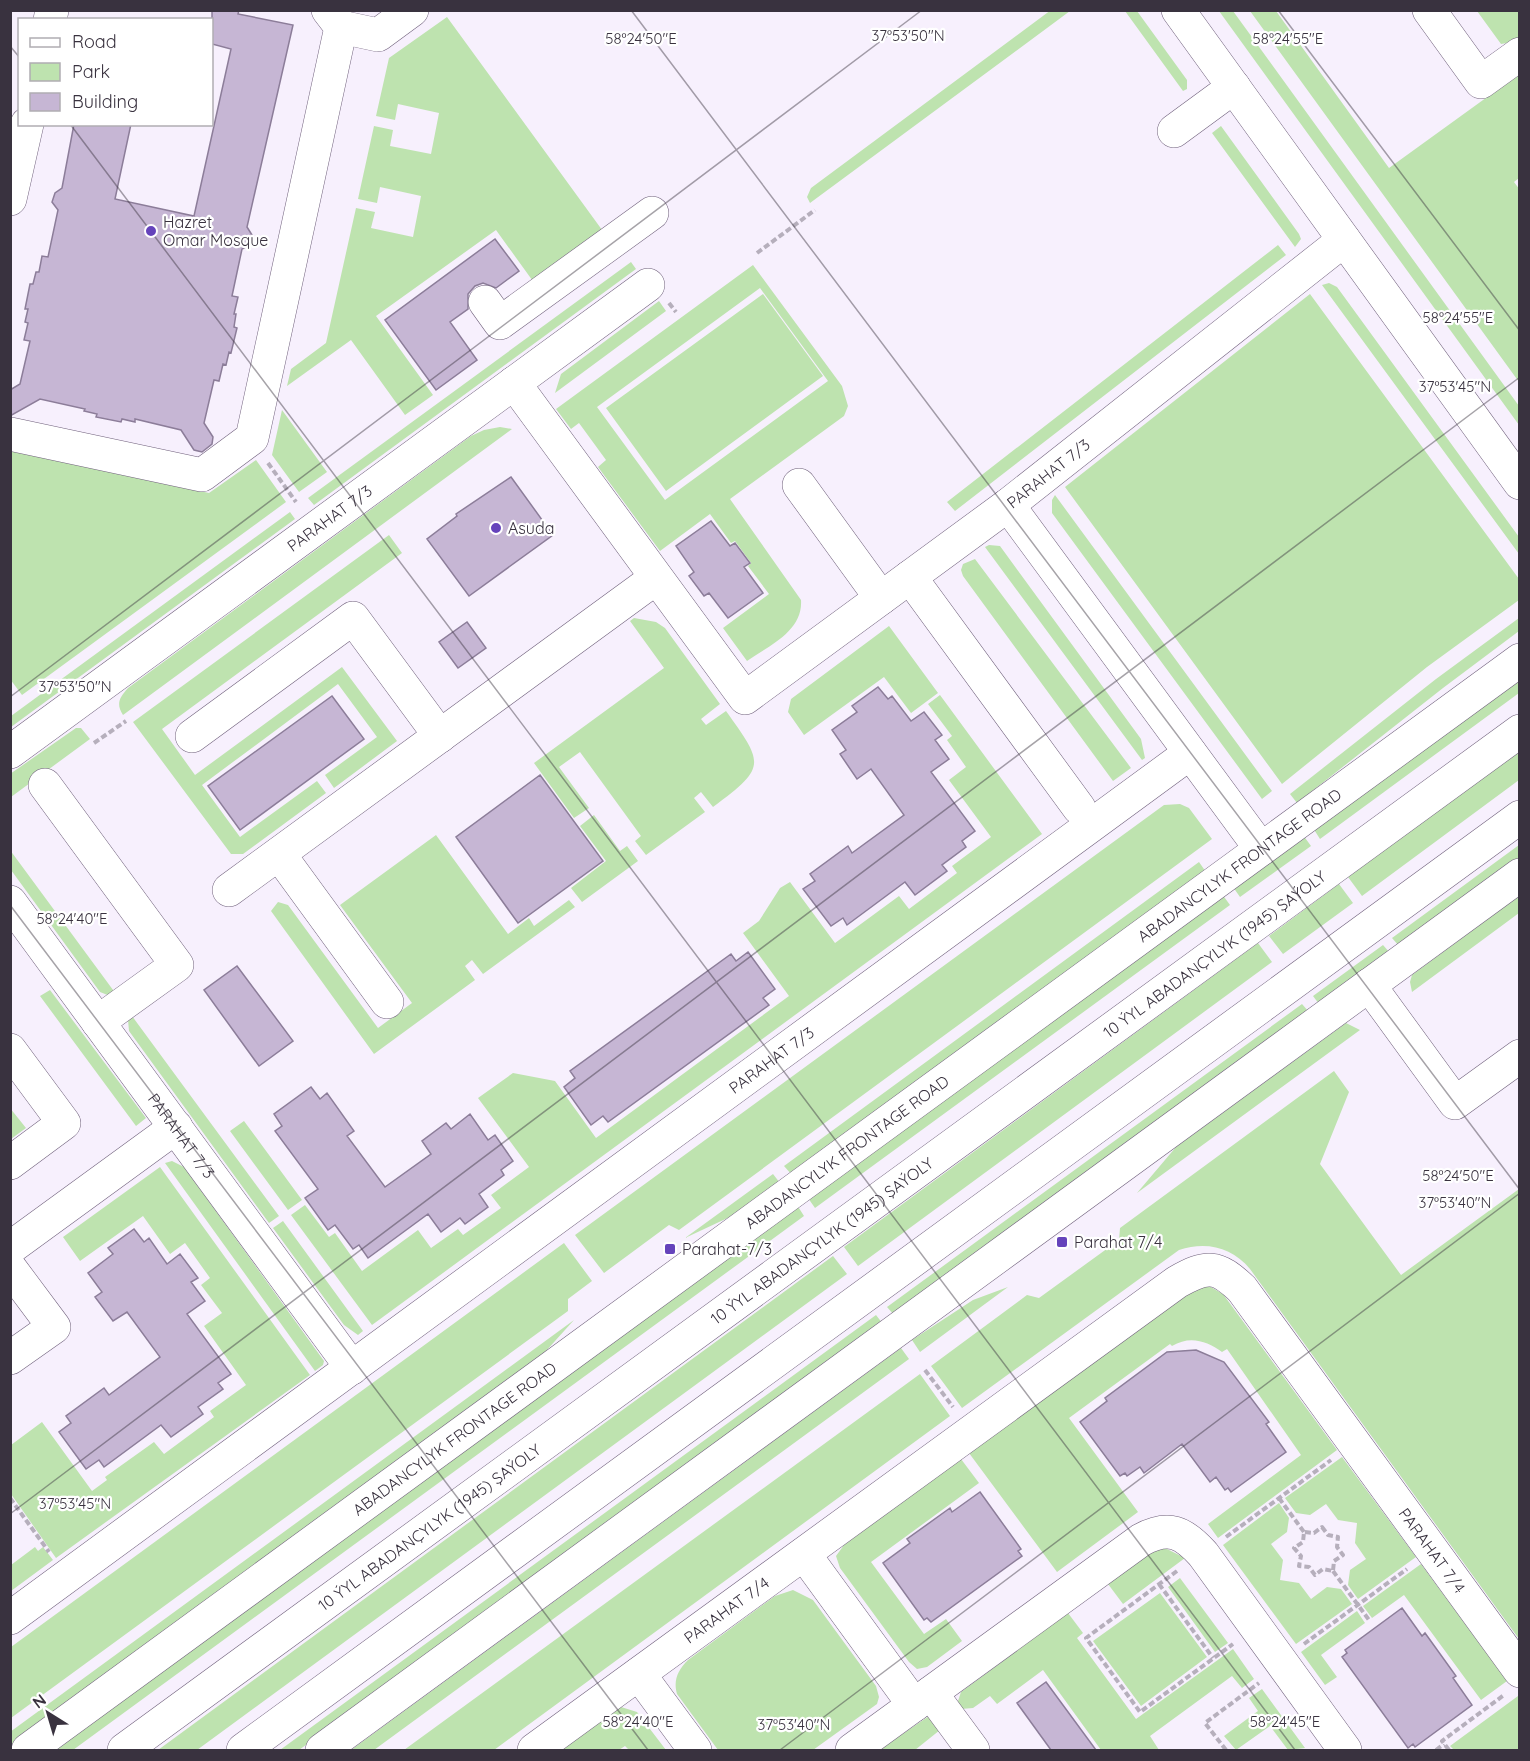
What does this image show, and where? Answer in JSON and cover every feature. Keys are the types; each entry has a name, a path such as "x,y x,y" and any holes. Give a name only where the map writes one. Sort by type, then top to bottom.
{"street":[{"path":"10,434 202,475 250,439 335,19 378,35 412,10"},
{"path":"1178,10 1520,483"},
{"path":"1429,10 1481,82 1520,54"},
{"path":"1174,131 1234,87"},
{"path":"10,199 19,142"},
{"path":"485,302 501,323 652,213"},
{"name":"PARAHAT 7/3","path":"656,578 744,698 1008,505 1344,240"},
{"name":"PARAHAT 7/3","path":"10,752 648,285"},
{"path":"229,890 656,578 514,383"},
{"path":"799,485 881,598"},
{"path":"1008,505 1261,849"},
{"path":"910,577 1079,808"},
{"path":"192,736 353,618 440,736"},
{"name":"ABADANCYLYK FRONTAGE ROAD","path":"28,1750 1520,660"},
{"name":"10 ÝYL ABADANÇYLYK (1945) ŞAÝOLY","path":"124,1750 1520,731"},
{"name":"PARAHAT 7/3","path":"10,1618 1190,753"},
{"path":"45,785 177,965 98,1022"},
{"path":"243,1750 1520,817"},
{"path":"279,854 387,1002"},
{"path":"322,1750 1520,876"},
{"name":"PARAHAT 7/3","path":"10,902 352,1368"},
{"path":"1369,985 1455,1103 1520,1056"},
{"path":"10,1050 64,1123 10,1163"},
{"path":"10,1248 176,1127"},
{"path":"10,1268 54,1327 10,1358"},
{"name":"PARAHAT 7/4","path":"534,1750 1177,1282 1196,1272 1213,1269 1229,1277 1242,1289 1516,1680"},
{"path":"852,1750 1141,1540 1158,1531 1177,1533 1191,1541 1203,1554 1345,1750"},
{"path":"804,1554 923,1699 973,1750"},
{"path":"639,1674 694,1750"}],"path":[{"path":"757,253 815,210"},
{"path":"250,439 296,502"},
{"path":"94,743 126,720"},
{"path":"925,1370 956,1412"},
{"path":"1220,1541 1340,1453"},
{"path":"10,1498 54,1559"},
{"path":"1280,1498 1304,1532 1303,1542 1294,1548 1300,1556 1299,1566 1309,1567 1315,1575 1323,1569 1333,1571"},
{"path":"1304,1532 1314,1533 1322,1527 1328,1535 1338,1537 1337,1547 1343,1555 1334,1561 1333,1571 1369,1620"},
{"path":"1182,1567 1086,1638 1140,1712 1236,1641"},
{"path":"1299,1648 1410,1567"},
{"path":"1159,1584 1213,1658"},
{"path":"1226,1750 1205,1723 1264,1680"},
{"path":"1449,1750 1442,1741 1516,1680"},
{"path":"1436,1750 1444,1744"}],"green space":[{"path":"1051,10 1070,11 810,203 807,197 811,188"},
{"path":"1125,11 1137,11 1187,80 1187,89 1183,91"},
{"path":"1219,11 1233,11 1519,406 1519,425"},
{"path":"1250,11 1276,11 1389,168 1519,74 1519,178 1514,182 1520,190 1519,382"},
{"path":"1477,11 1519,11 1519,41 1501,44"},
{"path":"447,17 605,234 535,284 496,230 376,316 433,395 405,415 351,340 287,386 291,369 326,343 356,208 375,212 371,228 413,237 421,196 380,187 377,203 358,199 374,126 393,130 390,146 431,154 439,113 398,104 395,120 376,116 389,58"},
{"path":"1221,126 1299,234 1301,239 1295,247 1212,133"},
{"path":"1278,245 1286,255 955,511 947,502"},
{"path":"631,262 636,269 314,505 308,498"},
{"path":"753,265 842,386 848,406 844,416 730,499 801,600 797,620 791,629 775,643 747,661 723,628 769,594 748,566 751,563 735,541 731,543 710,514 660,551 598,467 606,460 579,423 571,429 556,409","holes":["760,288 828,381 665,500 597,407"]},
{"path":"1329,283 1337,287 1519,537 1519,554 1322,285"},
{"path":"763,294 823,376 666,491 606,408"},
{"path":"1310,294 1519,579 1519,600 1427,667 1282,784 1065,487"},
{"path":"659,301 666,311 555,393 561,374"},
{"path":"282,410 327,472 299,492 272,455"},
{"path":"500,427 512,429 123,715 120,701 128,688 471,436 484,430"},
{"path":"11,451 209,493 256,460 286,502 22,695 10,679"},
{"path":"1055,495 1272,791 1262,799 1052,513 1052,500"},
{"path":"290,512 295,519 11,727 11,716"},
{"path":"389,535 402,553 162,729 195,775 342,667 397,741 334,788 325,775 377,737 338,684 202,785 240,837 317,781 326,793 243,854 231,854 133,722"},
{"path":"1000,546 1141,739 1145,758 1142,760 985,547"},
{"path":"975,559 1131,768 1113,781 963,576 961,570 963,564"},
{"path":"634,618 656,622 665,628 720,704 701,719 706,725 726,711 748,743 754,764 751,773 743,783 713,807 701,792 694,798 705,812 646,855 635,841 641,836 580,752 559,767 589,808 574,818 534,763 664,668 630,621"},
{"path":"1519,618 1519,631 1297,803 1290,794 1436,679"},
{"path":"889,626 938,693 911,713 884,677 804,735 788,712 791,699"},
{"path":"1519,677 1519,693 1320,839 1313,828"},
{"path":"940,695 1042,834 372,1325 291,1215 305,1205 329,1237 335,1233 362,1271 418,1230 431,1248 458,1229 463,1235 501,1208 491,1195 529,1167 478,1098 513,1073 555,1081 596,1138 789,996 743,933 759,921 780,888 790,882 835,943 899,896 909,909 957,873 952,866 991,837 949,780 966,767 947,740 952,736 928,704"},
{"path":"76,728 81,728 90,739 11,797 10,774"},
{"path":"1519,752 1519,780 1362,896 1348,877"},
{"path":"1180,804 1189,808 1212,839 679,1230 669,1225 604,1273 575,1235 1164,805"},
{"path":"594,815 620,851 627,846 638,861 582,902 571,888 606,861 580,826"},
{"path":"436,835 508,934 529,918 534,926 569,900 575,907 483,974 472,960 465,966 475,980 374,1054 271,911 278,902 288,905 378,1028 412,1003 340,905"},
{"path":"1303,835 1311,846 1240,897 1233,887"},
{"path":"1519,845 1519,858 1399,946 1392,938"},
{"path":"10,850 116,994 110,996 100,992 11,870"},
{"path":"1199,862 1206,872 792,1175 784,1166"},
{"path":"1339,884 1353,903 1283,954 1269,936"},
{"path":"1222,894 1230,905 815,1208 808,1198"},
{"path":"1519,896 1519,913 1412,992 1410,982 1412,975"},
{"path":"1258,943 1272,962 858,1266 844,1247"},
{"path":"1383,945 1390,953 1319,1004 1313,996"},
{"path":"50,990 146,1118 136,1126 40,996"},
{"path":"1302,1004 1309,1012 894,1315 887,1307"},
{"path":"132,1016 279,1216 269,1223 129,1031 128,1020"},
{"path":"1346,1023 1360,1030 1137,1193 1176,1147"},
{"path":"1334,1071 1349,1092 1320,1164 1401,1275 1519,1189 1519,1639 1250,1269 1243,1261 1227,1251 1209,1246 1179,1250 962,1408 931,1366 1027,1295 1039,1298 1119,1240 1120,1228"},
{"path":"10,1108 26,1128 11,1139 10,1139"},
{"path":"244,1121 302,1200 288,1210 230,1131"},
{"path":"172,1161 184,1167 324,1361 323,1365 315,1371 165,1163"},
{"path":"160,1167 310,1375 56,1558 11,1494 11,1445 42,1422 92,1491 107,1480 105,1477 154,1442 164,1454 214,1417 210,1411 246,1385 204,1326 222,1313 201,1285 210,1278 185,1243 170,1254 143,1216 80,1261 63,1237"},
{"path":"773,1174 780,1183 734,1215 685,1238"},
{"path":"797,1205 804,1216 73,1750 52,1750"},
{"path":"283,1221 363,1331 358,1335 344,1325 273,1228"},
{"path":"564,1243 592,1281 568,1299 568,1311 11,1718 11,1647"},
{"path":"833,1256 847,1274 197,1750 158,1750"},
{"path":"1209,1286 1223,1294 1337,1450 1218,1538 1208,1524 1301,1455 1227,1349 1222,1352 1204,1342 1192,1340 1172,1346 1170,1344 1069,1418 1138,1512 1057,1572 969,1453 1193,1289"},
{"path":"1008,1287 920,1352 912,1340 973,1300"},
{"path":"876,1315 883,1324 299,1750 280,1750"},
{"path":"574,1320 536,1362 11,1746 10,1732"},
{"path":"901,1348 909,1359 374,1750 351,1750"},
{"path":"920,1374 950,1416 494,1750 404,1750"},
{"path":"1342,1457 1416,1557 1358,1599 1348,1585 1350,1570 1366,1559 1355,1543 1357,1523 1338,1520 1326,1504 1310,1515 1296,1513 1285,1498"},
{"path":"961,1459 979,1483 871,1562 924,1634 946,1619 962,1641 927,1667 917,1669 909,1662 840,1568 836,1556 844,1545"},
{"path":"1279,1503 1289,1518 1287,1532 1271,1544 1283,1560 1280,1580 1299,1583 1311,1599 1327,1587 1341,1589 1352,1604 1296,1644 1223,1545"},
{"path":"35,1547 38,1551 43,1547 53,1560 11,1591 11,1565"},
{"path":"1165,1548 1185,1558 1123,1604 1108,1584 1153,1551"},
{"path":"1421,1564 1507,1681 1481,1700 1404,1595 1372,1618 1363,1606"},
{"path":"1180,1578 1228,1643 1215,1652 1168,1587"},
{"path":"793,1590 813,1600 876,1686 879,1697 877,1704 813,1750 718,1750 677,1694 676,1680 679,1671 688,1660 775,1596"},
{"path":"1160,1593 1207,1657 1141,1706 1093,1641"},
{"path":"1357,1611 1365,1623 1321,1655 1337,1677 1325,1685 1301,1652"},
{"path":"1068,1613 1083,1633 1077,1638 1136,1719 1233,1649 1254,1679 1242,1688 1232,1676 1150,1736 1159,1750 1101,1750 1043,1670 997,1704 990,1696 973,1708 961,1709 957,1704 961,1692"},
{"path":"1262,1689 1305,1748 1288,1750 1270,1726 1236,1750 1224,1736 1258,1711 1249,1698"},
{"path":"1518,1696 1519,1750 1454,1750 1450,1746"},
{"path":"621,1707 637,1712 666,1750 629,1750 625,1746 619,1750 561,1750"},
{"path":"929,1716 940,1730 915,1750 879,1750"}],"building":[{"name":"Hazret Omar Mosque","path":"212,10 239,10 238,14 293,25 247,227 252,235 250,245 242,249 232,296 238,297 234,314 236,314 234,327 237,328 231,353 229,352 226,365 223,364 219,381 214,380 204,423 213,437 212,444 202,452 194,450 181,430 135,419 135,422 122,419 121,422 96,417 97,414 84,411 85,409 40,399 10,416 10,390 20,384 30,341 24,340 28,323 25,322 28,309 25,309 30,284 33,284 36,272 39,272 42,256 48,257 58,210 52,202 55,193 62,188 74,126 131,126 115,199 194,216 231,49 213,44"},
{"path":"495,239 519,271 496,288 483,283 475,286 468,294 468,309 450,322 477,360 436,390 385,320"},
{"path":"511,477 553,535 469,596 427,539 457,516 456,514"},
{"path":"711,521 730,546 735,543 750,563 744,567 763,593 728,618 709,593 704,596 689,576 694,572 676,546"},
{"path":"467,622 486,648 458,668 439,642"},
{"path":"878,687 888,699 892,696 911,721 924,712 942,735 935,740 949,759 931,772 975,831 962,841 966,847 942,865 947,871 915,895 905,882 847,925 843,918 831,926 803,889 815,881 810,874 848,846 852,853 904,815 871,769 857,779 840,754 846,750 832,730 857,712 852,706"},
{"path":"332,696 364,739 240,830 208,786"},
{"path":"540,775 603,861 518,923 456,837"},
{"path":"748,952 775,989 763,998 769,1005 608,1122 603,1116 591,1125 564,1087 575,1078 570,1071 731,954 736,961"},
{"path":"237,966 293,1041 259,1066 204,990"},
{"path":"311,1087 320,1099 327,1093 354,1131 347,1136 385,1187 431,1154 422,1141 446,1123 451,1129 470,1114 488,1140 495,1135 513,1161 501,1170 504,1175 479,1194 488,1207 465,1224 460,1218 441,1232 428,1214 368,1258 359,1245 353,1249 335,1225 328,1230 305,1198 318,1189 275,1131 282,1126 274,1114"},
{"path":"134,1229 144,1242 149,1238 167,1264 180,1254 198,1278 191,1282 205,1301 187,1314 231,1374 218,1383 223,1389 198,1407 203,1414 171,1437 161,1425 104,1467 99,1460 86,1469 59,1432 71,1423 66,1416 104,1388 109,1395 160,1357 127,1312 113,1321 95,1297 102,1292 88,1273 113,1254 108,1248"},
{"path":"1196,1350 1224,1362 1269,1422 1266,1424 1286,1452 1231,1492 1228,1488 1225,1490 1216,1477 1210,1482 1182,1444 1144,1473 1140,1467 1127,1476 1125,1473 1120,1476 1080,1422 1107,1401 1105,1398 1167,1352"},
{"path":"980,1492 1021,1549 1018,1551 1022,1556 931,1622 927,1618 924,1620 883,1563 910,1543 907,1539 950,1508 952,1512"},
{"path":"1402,1608 1422,1636 1425,1633 1456,1676 1453,1678 1472,1705 1415,1747 1413,1744 1408,1748 1342,1657 1347,1653 1345,1650"},
{"path":"1046,1682 1096,1750 1051,1750 1017,1703"}],"place":[{"name":"Hazret Omar Mosque","path":"151,231"},
{"name":"Asuda","path":"496,528"},
{"name":"Parahat 7/4","path":"1062,1242"},
{"name":"Parahat-7/3","path":"670,1249"}]}
